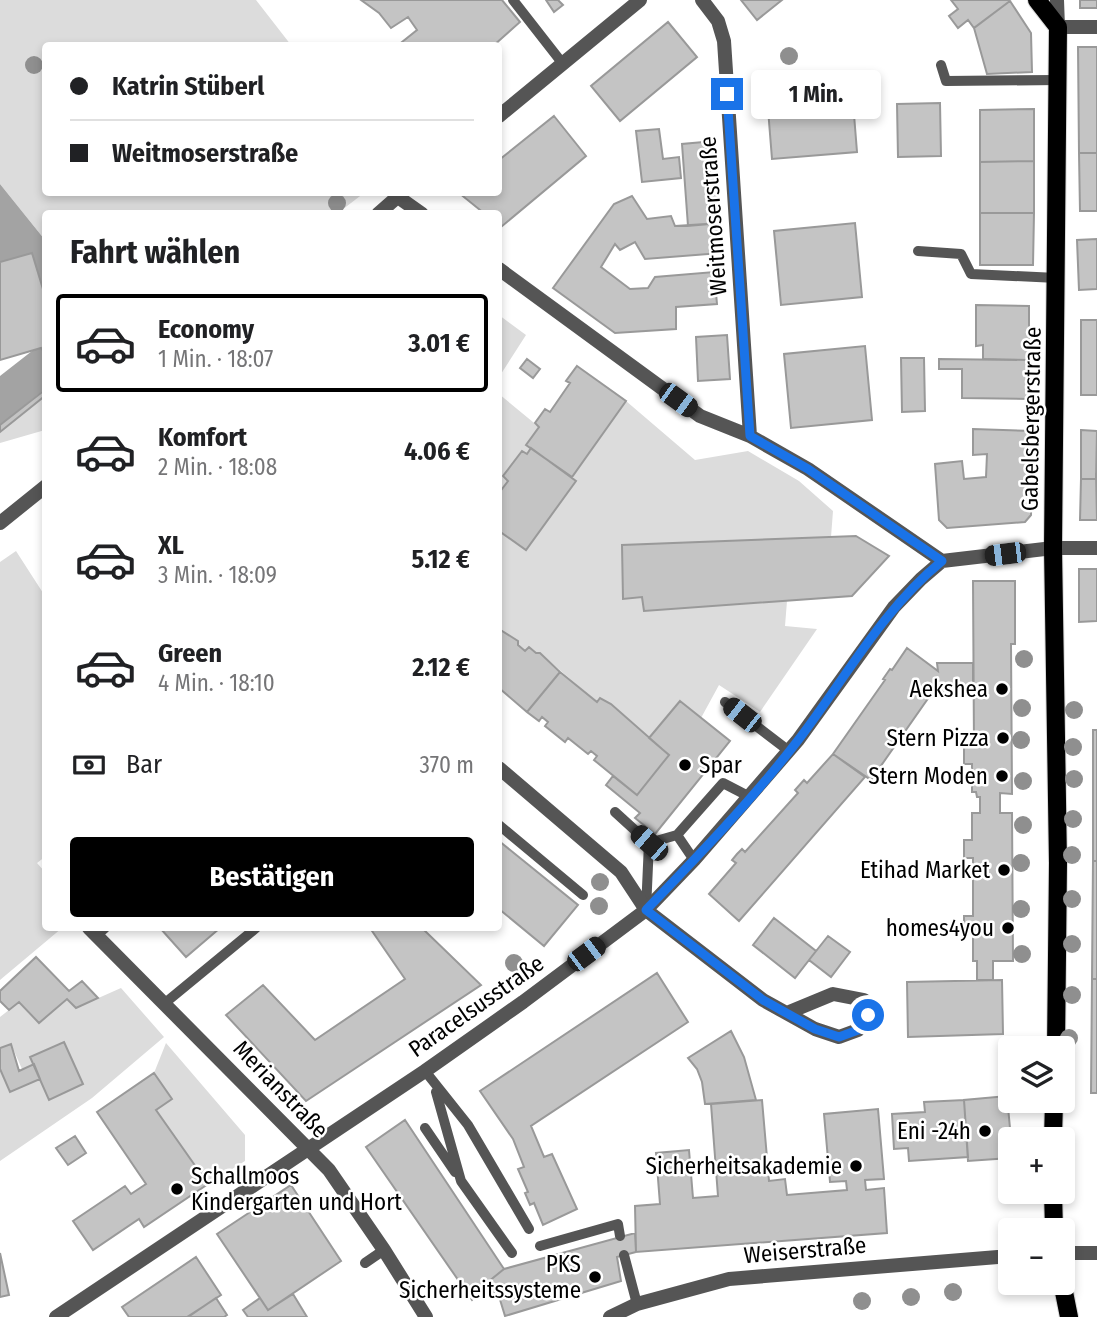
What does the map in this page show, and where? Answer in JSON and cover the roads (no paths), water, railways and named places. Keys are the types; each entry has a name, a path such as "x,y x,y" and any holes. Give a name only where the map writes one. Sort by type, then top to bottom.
{"main road":[{"path":"1037,0 1058,27"},
{"name":"Gabelsbergerstraße","path":"1056,1036 1058,863 1053,548 1058,27"},
{"path":"1065,1295 1069,1317"}],"street":[{"path":"502,114 640,0"},
{"name":"Weitmoserstraße","path":"702,0 718,21 724,41 750,436"},
{"name":"Gabelsbergerstraße","path":"1057,0 1058,27"},
{"path":"1058,27 1097,27"},
{"path":"382,210 400,196"},
{"path":"402,196 418,210"},
{"path":"502,271 700,416 750,436 843,492 942,561 1053,548 1097,548"},
{"path":"0,523 42,489"},
{"name":"Paracelsusstraße","path":"56,1317 425,1071 646,910 694,860 789,751 894,607 942,561"},
{"path":"502,771 621,872 646,910 763,1000 815,1029 839,1037 858,1030 868,1015 864,1000 833,994 788,1013"},
{"name":"Merianstraße","path":"98,931 329,1170 426,1317"},
{"path":"1075,1253 1097,1253"},
{"name":"Weiserstraße","path":"610,1317 637,1304 729,1279 998,1257"}],"lane":[{"path":"513,0 563,64"},
{"path":"941,65 946,80 1058,80"},
{"path":"919,251 961,254 971,274 1057,278"},
{"path":"726,702 789,751"},
{"path":"649,843 677,835 723,783 750,797"},
{"path":"615,812 649,843"},
{"path":"502,828 583,895"},
{"path":"677,835 694,860"},
{"path":"646,910 649,843"},
{"path":"165,1003 252,931"},
{"path":"425,1071 468,1125 529,1229"},
{"path":"435,1086 461,1181"},
{"path":"425,1128 512,1253"},
{"path":"540,1246 618,1224 620,1236"},
{"path":"365,1263 384,1250"},
{"path":"624,1255 637,1304"}],"place":[{"name":"Aekshea","path":"1002,689"},
{"name":"Stern Pizza","path":"1003,738"},
{"name":"Spar","path":"685,765"},
{"name":"Stern Moden","path":"1002,776"},
{"name":"Etihad Market","path":"1004,870"},
{"name":"homes4you","path":"1008,928"},
{"name":"Eni -24h","path":"985,1131"},
{"name":"Sicherheitsakademie","path":"856,1166"},
{"name":"Schallmoos Kindergarten und Hort","path":"177,1189"},
{"name":"PKS Sicherheitssysteme","path":"595,1277"}]}
